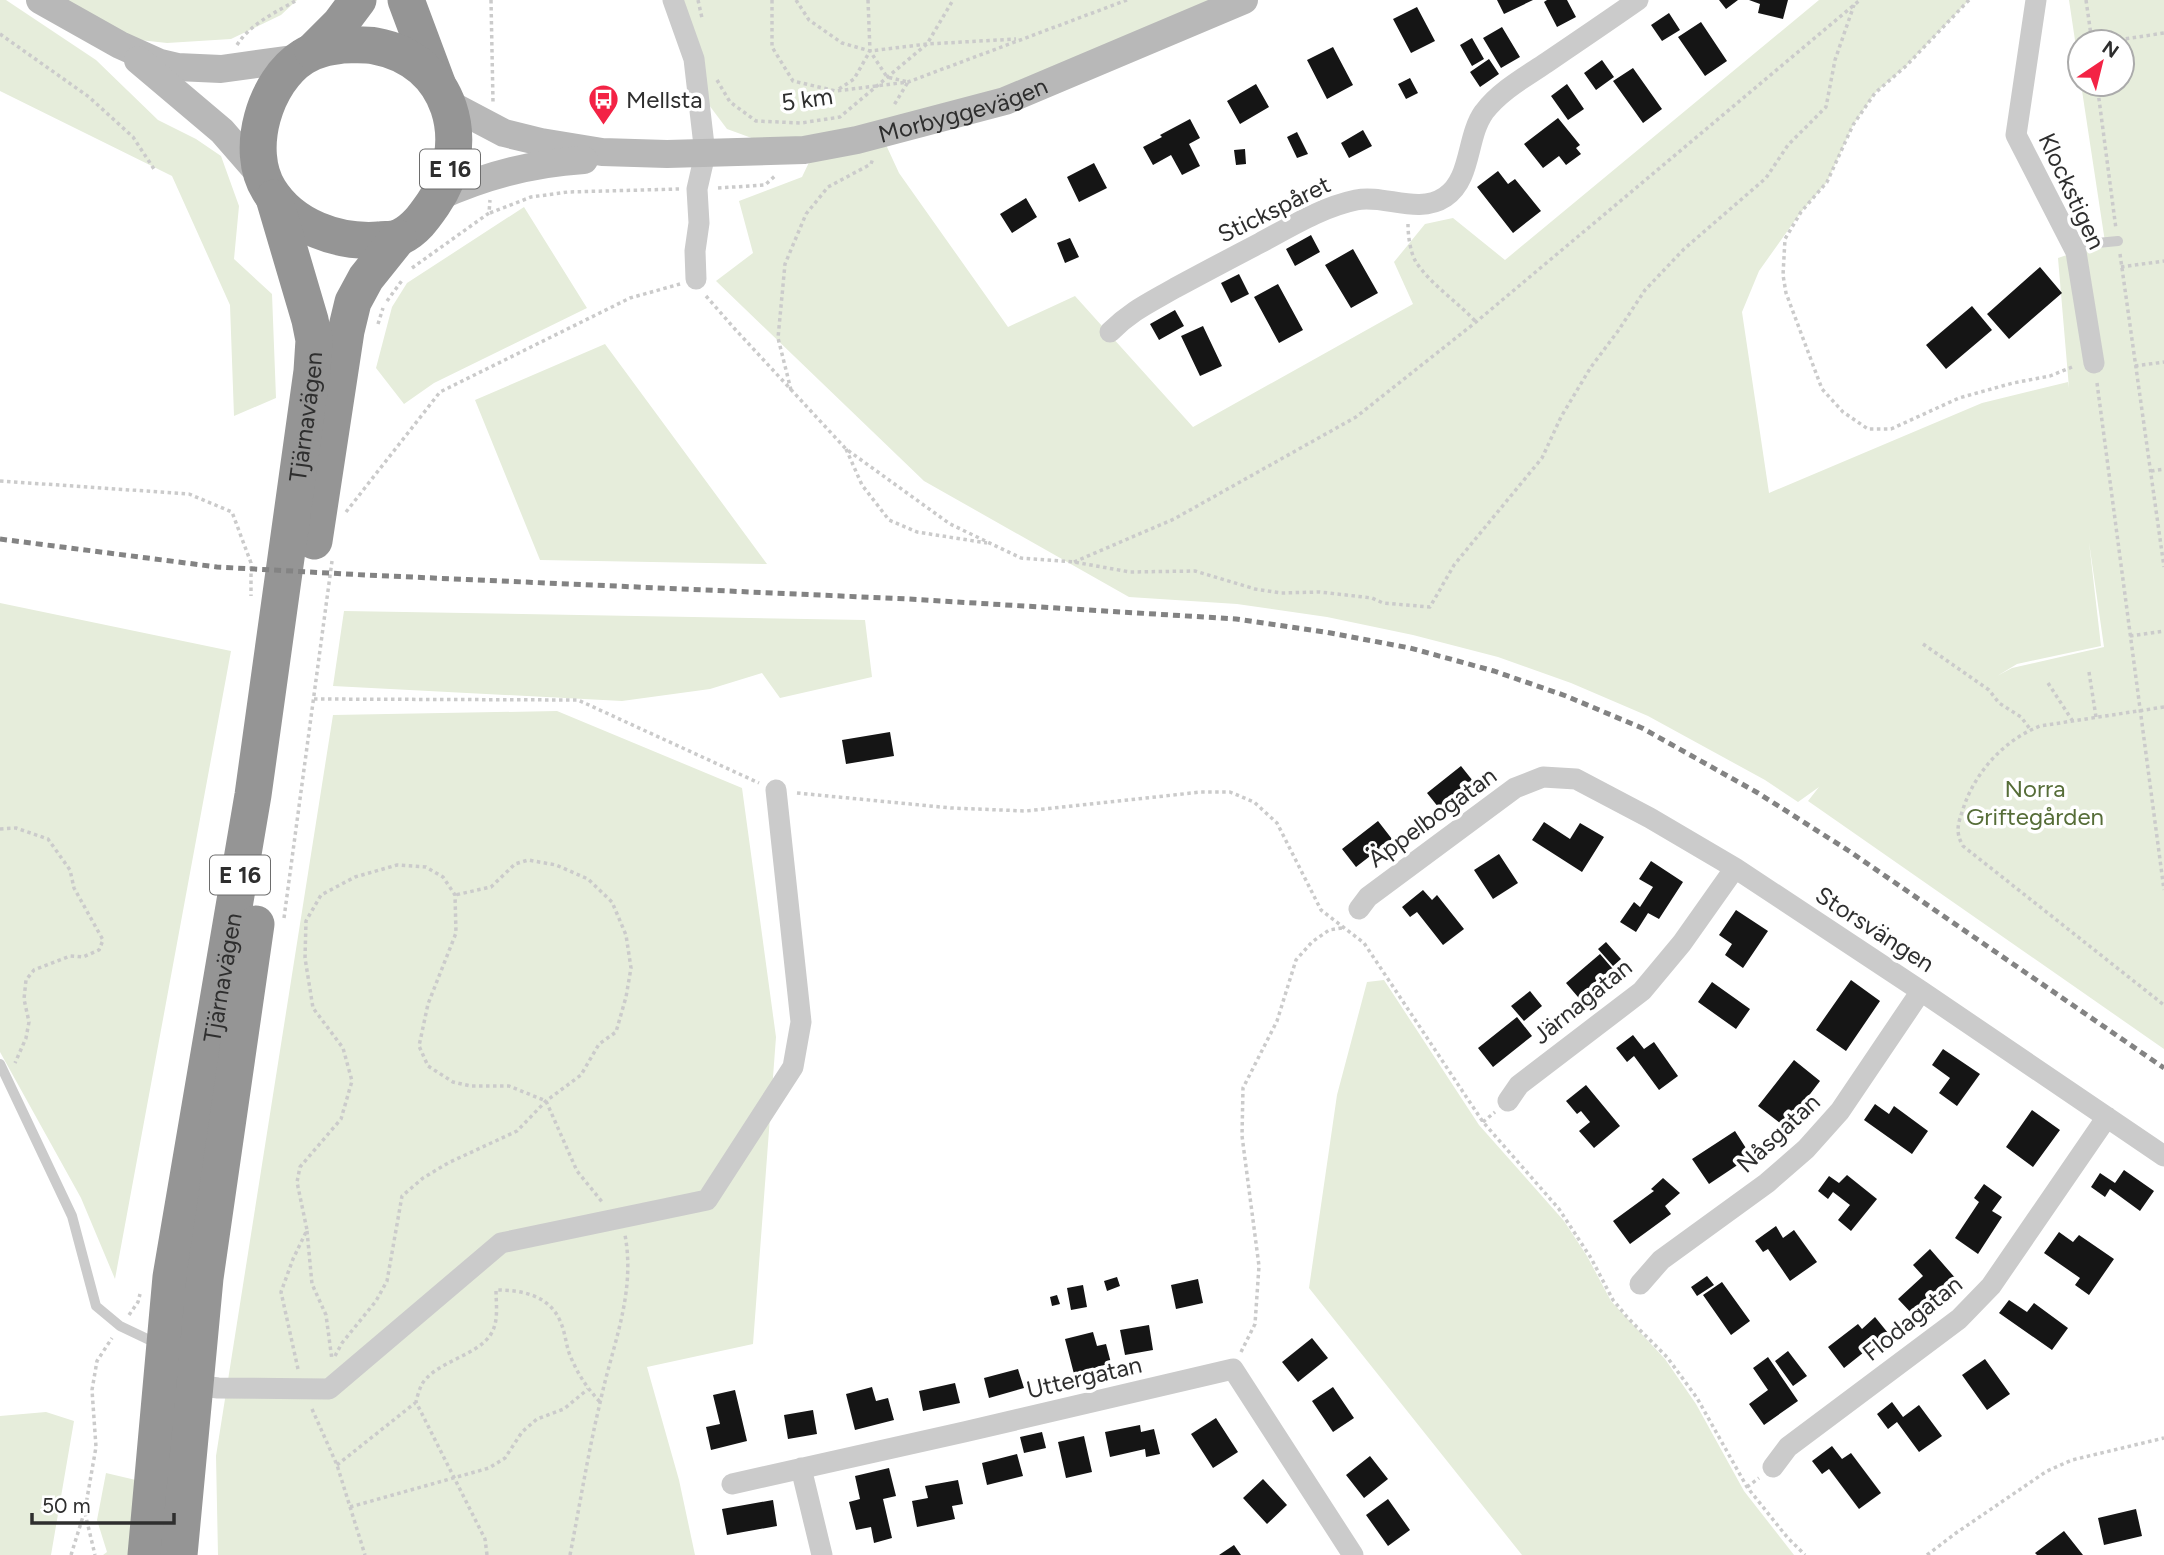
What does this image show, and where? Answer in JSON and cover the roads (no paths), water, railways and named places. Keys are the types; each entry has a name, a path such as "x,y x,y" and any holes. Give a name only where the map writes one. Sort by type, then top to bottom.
{"highway":[{"name":"E 16","path":"268,188 258,146 265,107 274,87 340,24 358,0"},
{"name":"E 16","path":"398,239 421,222 438,197 449,175 454,154 454,136 443,94 406,0"},
{"path":"306,55 343,45 382,48 419,66 443,94"},
{"path":"268,188 302,222 333,237 349,240 398,239"},
{"name":"Tjärnavägen","path":"146,1555 171,1277 253,795 312,371 314,340 310,320 268,188"},
{"name":"Tjärnavägen","path":"179,1555 205,1278 346,331 353,302 366,278 398,239"}],"street":[{"path":"40,0 120,45 160,63 221,69 306,55"},
{"path":"673,0 694,59 705,154 697,189 699,223 695,251 696,279"},
{"name":"Morbyggevägen","path":"443,94 504,133 602,152 705,154 804,150 881,134 1005,101 1244,0"},
{"name":"Stickspåret","path":"1110,332 1127,315 1233,257 1342,203 1365,198 1409,204 1429,203 1444,198 1455,186 1463,170 1477,125 1485,111 1519,81 1639,0"},
{"name":"Klockstigen","path":"2036,0 2016,135 2076,252 2094,363"},
{"path":"120,45 222,131 268,188"},
{"name":"Morbyggevägen","path":"438,197 464,185 549,162 667,154"},
{"name":"Storsvängen","path":"1543,777 1576,779 1650,818 1735,869 2164,1156"},
{"name":"Äppelbogatan","path":"1359,909 1368,897 1515,788 1543,777"},
{"path":"195,1385 218,1388 329,1390 501,1243 707,1200 793,1067 801,1022 776,790"},
{"name":"Järnagatan","path":"1508,1101 1519,1085 1642,991 1682,943 1735,869"},
{"name":"Nåsgatan","path":"1640,1284 1661,1259 1767,1183 1805,1149 1840,1111 1921,991"},
{"name":"Flodagatan","path":"1773,1468 1788,1447 1922,1349 1967,1311 1991,1286 2107,1117"},
{"name":"Uttergatan","path":"732,1484 1233,1369 1351,1554"},
{"path":"801,1468 822,1555"}],"lane":[{"path":"2076,252 2087,244 2118,241"},
{"path":"0,1064 72,1216 96,1306 120,1326 164,1348"}],"railway":[{"path":"0,539 217,567 909,599 1236,619 1410,648 1494,671 1566,696 1642,728 1758,793 1849,851 2164,1068"}],"place":[{"name":"Mellsta","path":"603,126"}],"park label":[{"name":"Norra Griftegården","path":"2035,802"}]}
